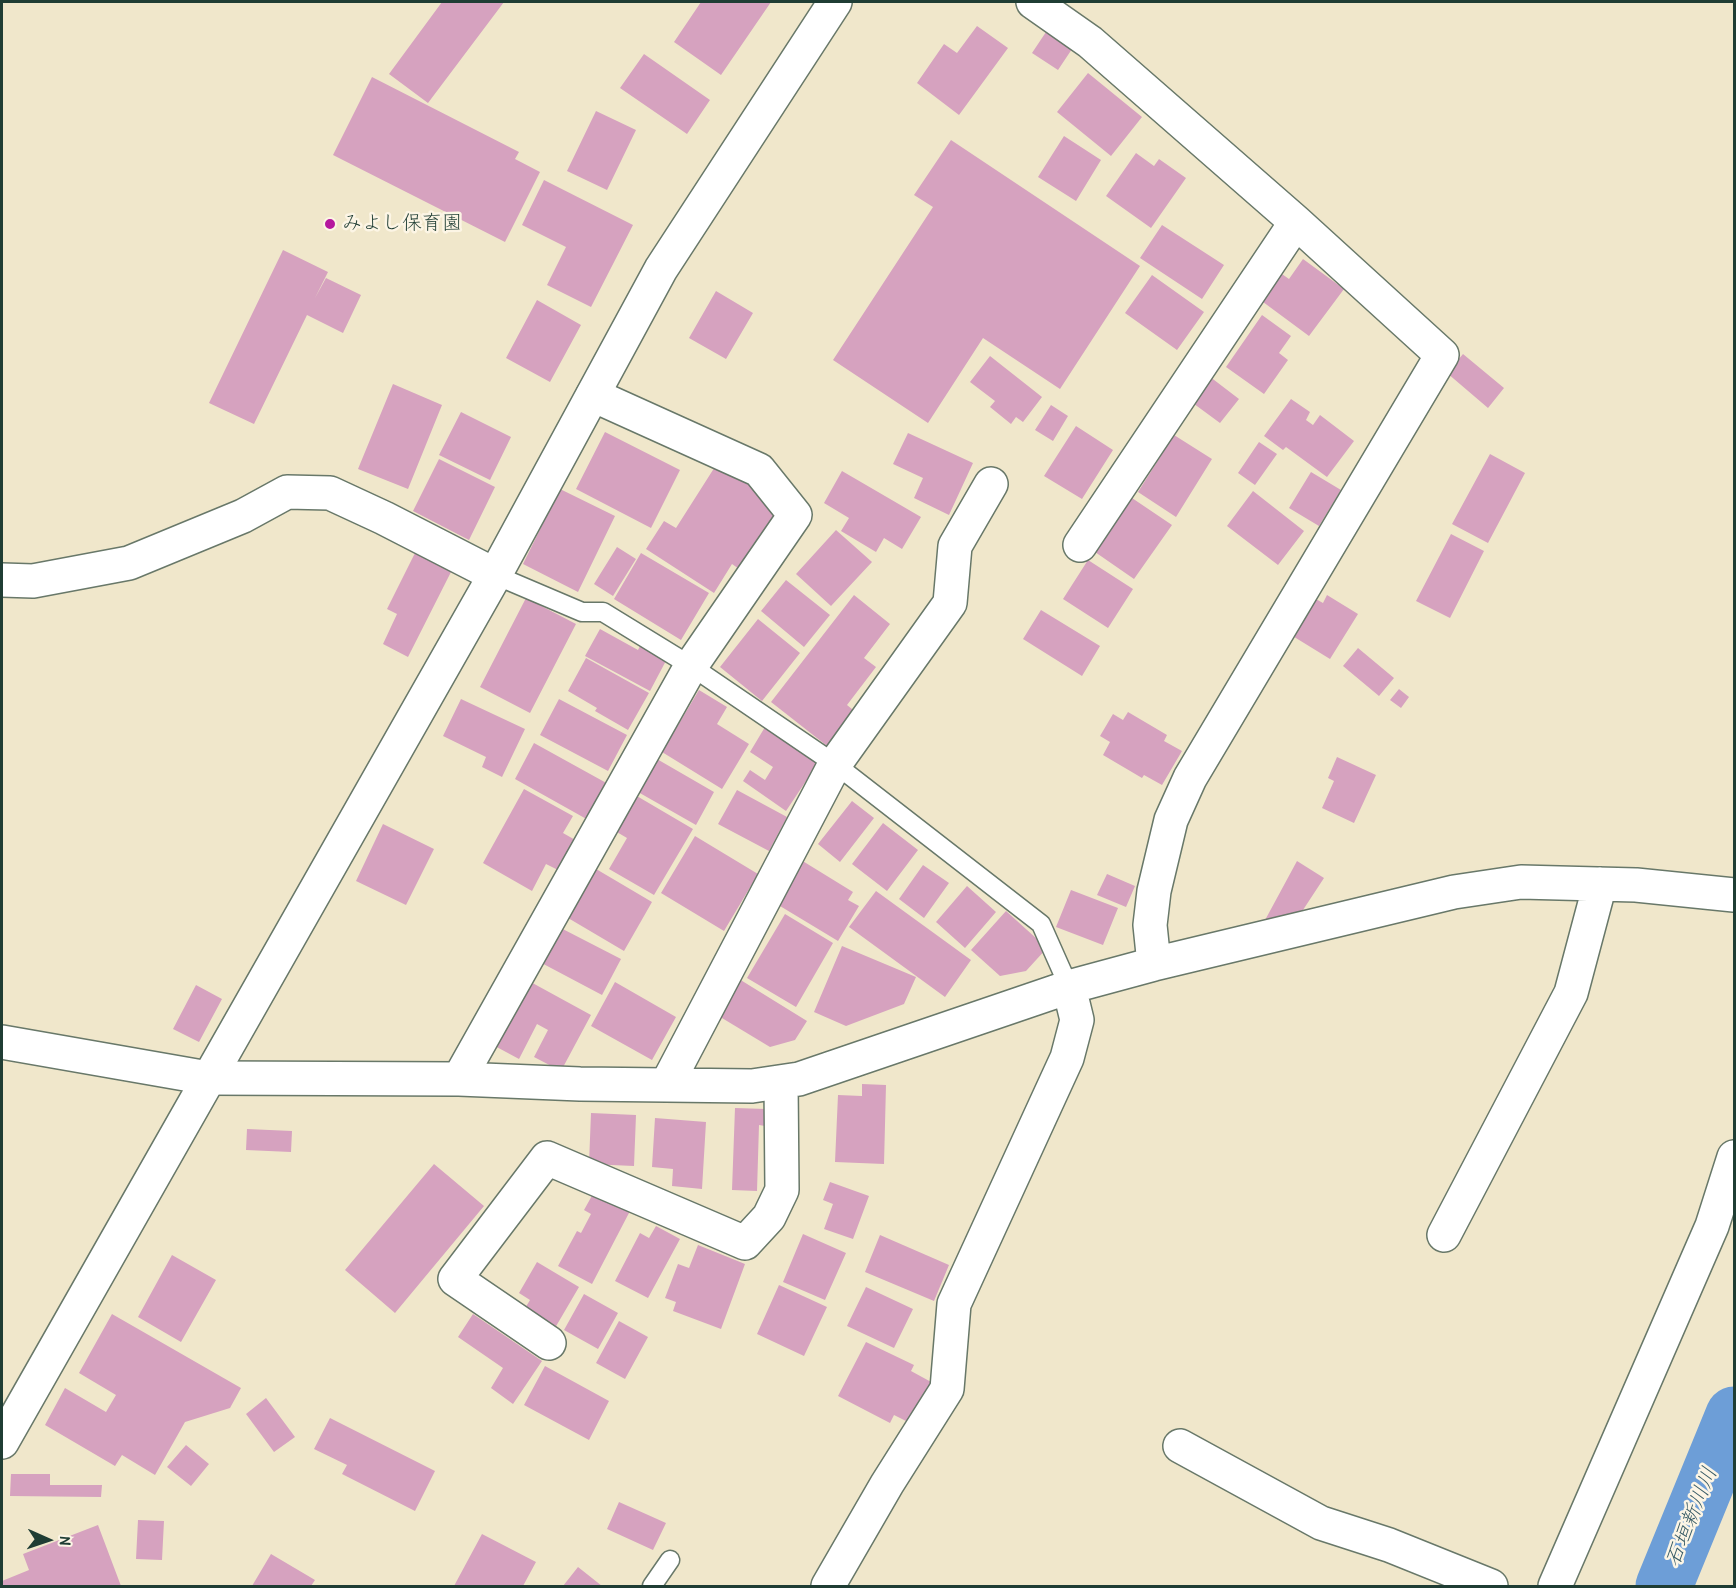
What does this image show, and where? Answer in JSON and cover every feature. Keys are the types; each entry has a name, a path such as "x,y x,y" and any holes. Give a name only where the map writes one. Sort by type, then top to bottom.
{"street":[{"path":"2,1442 495,575 661,269 835,2"},
{"path":"1033,2 1090,42 1296,222 1442,355 1190,778 1171,820 1154,891 1150,925 1154,964"},
{"path":"1080,545 1296,222"},
{"path":"459,1079 691,666 795,515 759,470 593,395"},
{"path":"667,1084 835,764 950,603 956,546 991,484"},
{"path":"2,580 33,581 129,563 243,516 287,492 330,493 495,575"},
{"path":"2,1042 208,1078 459,1079 579,1084 753,1086 799,1079 1069,987 1154,964 1454,892 1521,882 1636,885 1734,895"},
{"path":"1444,1235 1571,993 1600,884"},
{"path":"828,1587 887,1484 947,1389 954,1304 1067,1058 1077,1020 1069,987"},
{"path":"549,1342 455,1279 547,1158 745,1243 769,1217 782,1190 782,1082"},
{"path":"1555,1587 1712,1226 1734,1157"},
{"path":"1180,1446 1321,1522 1389,1545 1491,1587"}],"lane":[{"path":"495,575 582,612 603,612 691,666 835,764 1041,924 1069,987"},
{"path":"652,1587 670,1560"}],"building":[{"path":"442,2 504,2 428,103 389,74"},
{"path":"701,2 771,2 721,75 674,42"},
{"path":"977,26 1008,48 959,115 917,83 944,44 957,53"},
{"path":"1050,26 1076,43 1058,70 1032,53"},
{"path":"644,54 710,100 687,134 620,88"},
{"path":"1088,73 1142,117 1111,156 1057,112"},
{"path":"372,77 519,152 515,159 540,172 505,242 333,155"},
{"path":"596,111 636,130 607,190 567,171"},
{"path":"1064,136 1101,160 1076,201 1038,177"},
{"path":"951,140 1140,266 1060,389 983,338 928,423 833,360 933,207 914,195"},
{"path":"1136,153 1154,166 1159,159 1186,178 1151,228 1106,196"},
{"path":"544,180 633,225 591,307 547,285 566,247 522,225"},
{"path":"1162,225 1224,265 1202,299 1140,258"},
{"path":"283,250 328,272 315,298 326,278 361,295 343,333 307,315 254,424 209,403"},
{"path":"1303,259 1344,289 1309,336 1259,299 1279,272 1289,279"},
{"path":"1152,275 1204,312 1177,350 1125,313"},
{"path":"716,291 753,313 726,359 689,338"},
{"path":"537,300 581,325 550,382 506,358"},
{"path":"1262,315 1291,336 1279,353 1288,360 1264,394 1226,367"},
{"path":"1463,354 1504,388 1488,408 1447,373"},
{"path":"990,356 1042,397 1023,422 1016,417 1011,424 990,407 995,401 970,382"},
{"path":"1205,373 1239,399 1220,423 1186,398"},
{"path":"393,384 442,405 408,489 358,469"},
{"path":"1291,399 1310,412 1306,420 1313,425 1320,415 1354,441 1327,477 1286,447 1283,450 1264,436"},
{"path":"1051,405 1068,416 1053,441 1035,430"},
{"path":"461,412 511,437 490,480 439,455"},
{"path":"1076,426 1113,450 1082,499 1044,476"},
{"path":"605,432 680,470 651,528 576,489"},
{"path":"908,433 973,463 949,515 914,498 923,478 893,464"},
{"path":"1174,435 1212,459 1176,517 1138,492"},
{"path":"1259,442 1277,454 1255,485 1238,473"},
{"path":"1490,454 1525,473 1488,543 1452,524"},
{"path":"439,459 495,487 469,540 413,511"},
{"path":"718,462 783,504 742,571 732,564 714,593 646,549 664,521 676,528"},
{"path":"842,471 921,517 902,549 884,538 876,552 841,531 849,518 824,503"},
{"path":"1311,472 1341,490 1319,526 1289,508"},
{"path":"560,489 615,516 578,592 523,564"},
{"path":"1253,491 1304,531 1278,565 1227,526"},
{"path":"1132,498 1172,525 1134,579 1095,552"},
{"path":"836,530 872,562 831,606 796,574"},
{"path":"1451,534 1484,551 1450,618 1416,601"},
{"path":"617,547 636,559 613,596 594,584"},
{"path":"416,551 452,570 408,657 383,644 397,614 387,609"},
{"path":"641,553 709,593 681,640 614,599"},
{"path":"1088,560 1133,589 1108,628 1063,599"},
{"path":"786,580 830,615 804,647 761,611"},
{"path":"854,595 890,624 864,658 876,667 847,705 858,714 831,749 771,702"},
{"path":"1327,595 1358,614 1330,659 1291,635 1314,598 1323,603"},
{"path":"526,598 576,624 530,713 480,687"},
{"path":"1041,610 1100,646 1082,676 1023,639"},
{"path":"758,619 800,653 762,701 720,667"},
{"path":"600,629 638,650 643,640 669,655 650,691 585,656"},
{"path":"1358,648 1394,678 1379,696 1343,666"},
{"path":"586,658 649,693 628,730 595,711 597,708 568,691"},
{"path":"1399,689 1409,697 1401,708 1390,700"},
{"path":"699,690 727,707 717,724 749,744 722,789 662,752"},
{"path":"461,699 525,729 502,777 482,767 486,757 443,736"},
{"path":"559,699 627,735 608,771 540,735"},
{"path":"1128,712 1167,735 1164,741 1182,751 1162,785 1144,775 1142,778 1103,755 1110,742 1100,736 1113,714 1123,720"},
{"path":"765,727 818,763 786,811 743,781 750,770 765,780 773,767 750,752"},
{"path":"534,743 610,785 590,821 515,779"},
{"path":"650,755 714,792 696,825 631,788"},
{"path":"1337,757 1376,775 1354,823 1322,808 1334,781 1328,778"},
{"path":"524,789 573,816 563,833 577,841 560,871 546,864 532,891 483,863"},
{"path":"737,790 787,817 769,851 718,824"},
{"path":"630,792 693,829 654,895 609,869 627,838 610,828"},
{"path":"852,801 874,818 840,862 818,844"},
{"path":"883,823 918,850 887,891 852,864"},
{"path":"383,824 434,849 406,905 356,881"},
{"path":"695,836 758,874 724,931 661,893"},
{"path":"801,860 853,892 848,900 859,906 838,941 775,903"},
{"path":"1297,861 1324,878 1301,913 1264,922"},
{"path":"923,865 949,883 924,918 899,899"},
{"path":"591,866 652,902 624,951 563,915"},
{"path":"1107,874 1135,886 1126,907 1097,895"},
{"path":"967,886 996,912 965,948 936,922"},
{"path":"1071,890 1118,908 1103,945 1056,927"},
{"path":"876,891 971,960 945,997 849,927"},
{"path":"1006,911 1047,948 1026,971 1000,976 971,950"},
{"path":"785,914 833,943 796,1007 747,978"},
{"path":"553,924 621,959 602,995 534,959"},
{"path":"842,946 916,977 904,1004 846,1026 814,1012"},
{"path":"739,979 807,1021 795,1040 770,1047 717,1015"},
{"path":"527,980 591,1015 561,1071 534,1057 548,1030 537,1024 519,1059 493,1045"},
{"path":"615,982 676,1017 652,1060 591,1026"},
{"path":"196,985 222,999 199,1042 173,1029"},
{"path":"862,1084 886,1085 884,1164 835,1162 838,1095 862,1096"},
{"path":"735,1108 766,1109 765,1126 759,1125 757,1191 732,1190"},
{"path":"591,1113 636,1115 634,1166 589,1164"},
{"path":"655,1118 706,1122 702,1189 672,1186 673,1169 652,1167"},
{"path":"247,1129 292,1131 291,1152 246,1150"},
{"path":"434,1164 484,1206 395,1313 345,1270"},
{"path":"830,1182 869,1196 853,1239 824,1229 833,1204 823,1200"},
{"path":"594,1192 630,1211 592,1284 558,1266 577,1231 581,1233 591,1214 584,1210"},
{"path":"656,1226 680,1239 648,1298 615,1281 640,1233 649,1238"},
{"path":"803,1234 846,1253 825,1300 783,1282"},
{"path":"880,1235 949,1265 934,1301 865,1272"},
{"path":"698,1245 745,1264 721,1329 673,1311 676,1302 665,1298 678,1264 689,1268"},
{"path":"172,1255 216,1280 181,1342 138,1317"},
{"path":"537,1262 579,1287 555,1328 524,1310 530,1300 519,1293"},
{"path":"779,1285 827,1307 804,1356 757,1334"},
{"path":"866,1287 913,1309 894,1348 847,1326"},
{"path":"584,1294 618,1313 598,1349 564,1330"},
{"path":"112,1314 241,1388 230,1408 185,1422 155,1475 122,1455 115,1466 45,1425 65,1388 106,1412 116,1395 79,1373"},
{"path":"473,1314 542,1361 513,1404 491,1388 503,1368 458,1337"},
{"path":"619,1321 648,1337 625,1379 596,1363"},
{"path":"866,1342 914,1365 911,1371 933,1383 912,1424 894,1415 890,1423 838,1396"},
{"path":"545,1366 609,1401 589,1440 524,1405"},
{"path":"266,1398 295,1437 274,1452 246,1414"},
{"path":"330,1418 435,1471 415,1511 342,1474 347,1465 314,1449"},
{"path":"186,1445 209,1464 191,1486 167,1467"},
{"path":"11,1474 50,1474 50,1485 102,1485 101,1497 10,1496"},
{"path":"619,1502 666,1523 653,1550 607,1529"},
{"path":"138,1520 164,1521 162,1560 136,1559"},
{"path":"98,1525 121,1586 2,1586 2,1581 29,1570 23,1554"},
{"path":"482,1534 536,1562 523,1586 454,1586"},
{"path":"271,1554 315,1580 311,1586 252,1586"},
{"path":"578,1567 602,1586 563,1586"}],"waterway":[{"name":"石垣新川川","path":"1664,1586 1734,1415"}],"place":[{"name":"みよし保育園","path":"330,224"}]}
